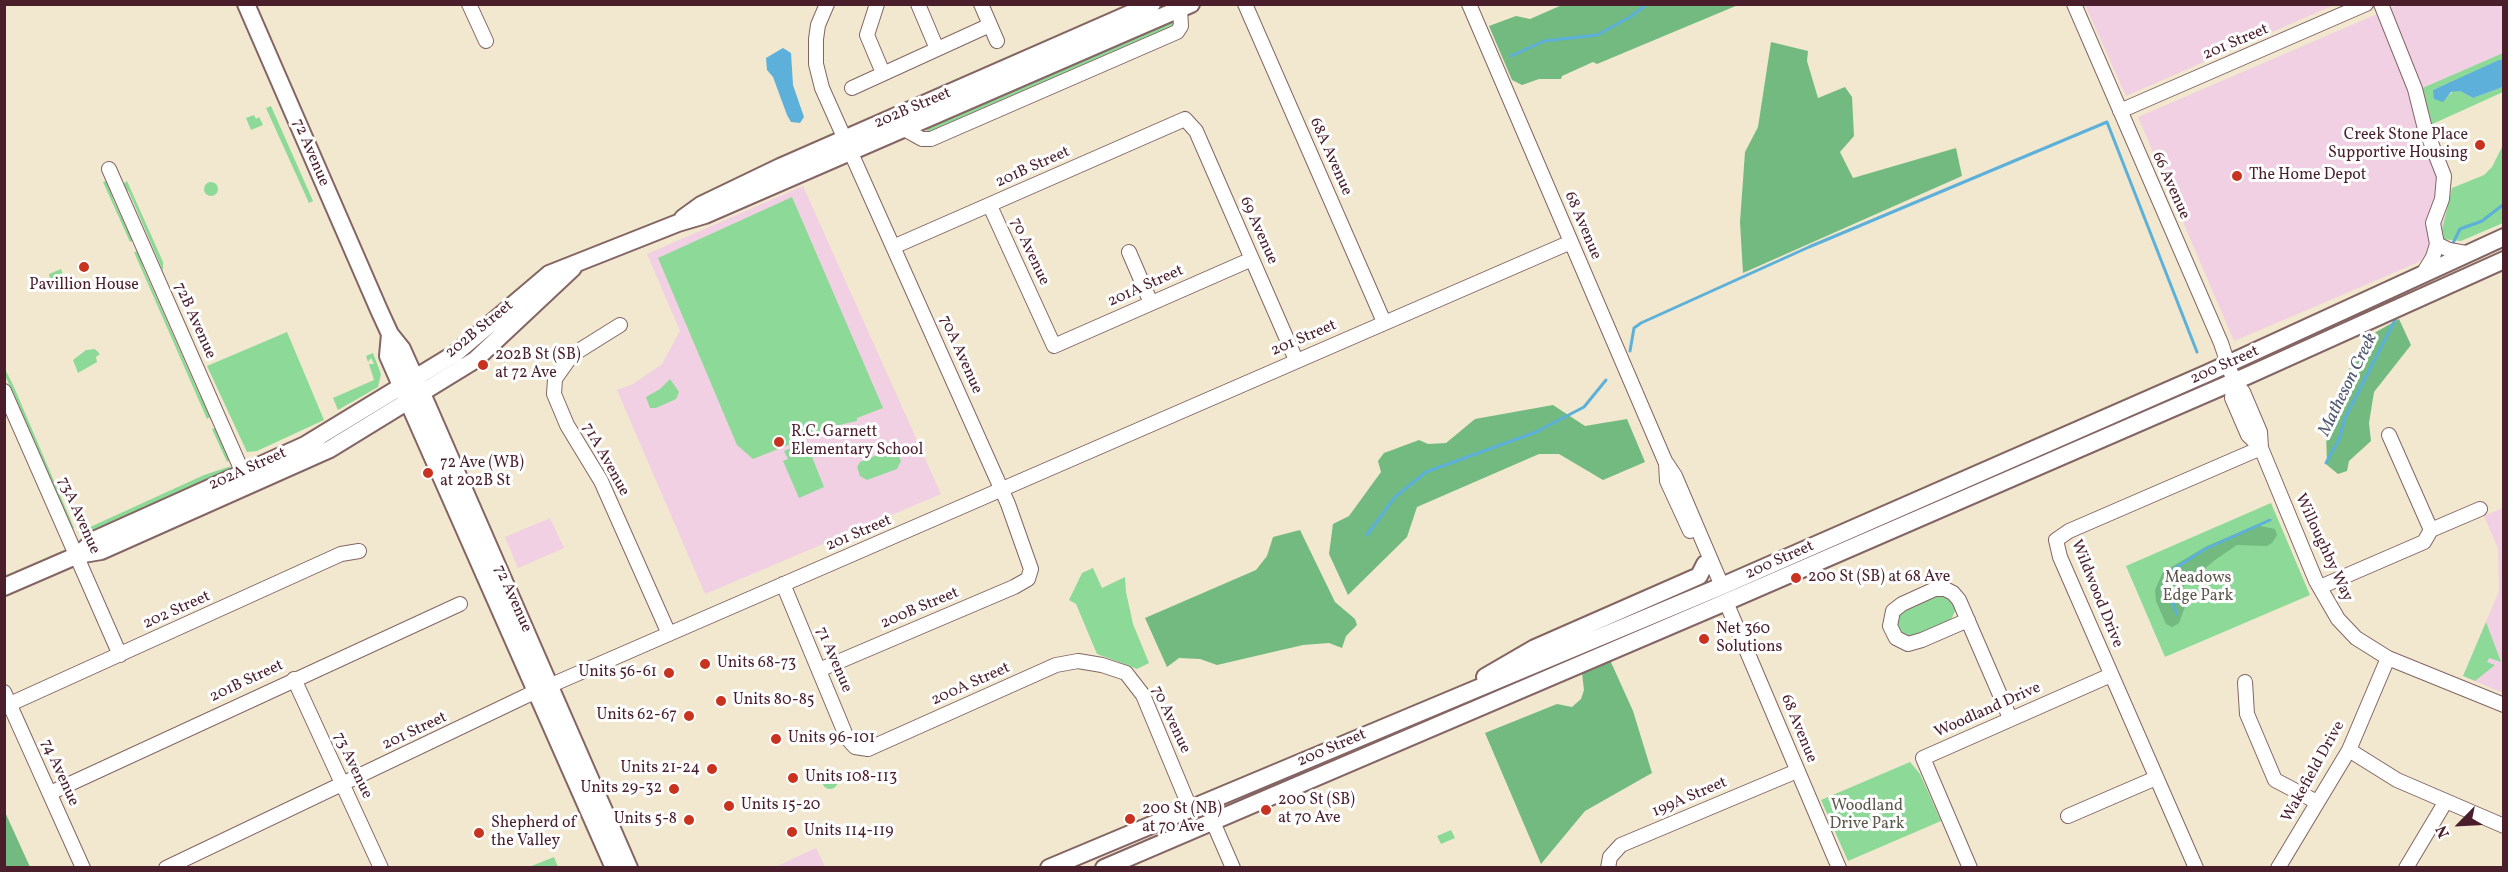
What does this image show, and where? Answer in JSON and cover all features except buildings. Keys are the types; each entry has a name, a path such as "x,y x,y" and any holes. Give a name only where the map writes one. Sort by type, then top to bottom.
{"main road":[{"name":"72 Avenue","path":"246,4 390,334 402,349 411,390 543,688 629,867"},
{"name":"202B Street","path":"411,390 475,339 549,274 678,223 705,215 847,145 1152,4"},
{"name":"202B Street","path":"847,145 904,129 1186,7"},
{"name":"200 Street","path":"1104,867 1213,822 1724,594 2504,237"},
{"name":"200 Street","path":"1048,867 1442,702 1724,594 2234,382 2504,260"},
{"name":"202A Street","path":"4,587 78,555 101,551 246,480 305,445 411,390"},
{"path":"1442,702 1535,648 1699,576 1705,564"},
{"name":"72 Avenue","path":"543,688 614,867"},
{"path":"1213,822 1215,813 1222,802 1239,788"}],"street":[{"path":"469,4 486,40"},
{"path":"826,4 818,25 816,64 822,88 847,145"},
{"path":"877,4 867,35 883,74"},
{"path":"918,4 938,49"},
{"path":"981,4 997,40"},
{"name":"68A Avenue","path":"1245,4 1384,322"},
{"name":"68 Avenue","path":"1469,4 1665,461 1675,476 1839,867"},
{"name":"66 Avenue","path":"2074,4 2234,382"},
{"name":"201 Street","path":"2120,111 2366,4"},
{"path":"2382,4 2415,89 2424,124 2444,176 2445,188 2433,223 2437,243 2433,257 2424,272"},
{"path":"852,88 990,25"},
{"name":"201B Street","path":"893,247 1185,120"},
{"name":"69 Avenue","path":"1185,120 1196,131 1296,360"},
{"name":"70A Avenue","path":"847,145 1000,490 1028,556 1030,574"},
{"name":"72B Avenue","path":"109,169 246,480"},
{"name":"70 Avenue","path":"990,206 1054,345"},
{"name":"201 Street","path":"166,867 543,688 1571,242"},
{"path":"2437,243 2448,250 2466,253"},
{"path":"1129,252 1151,303"},
{"name":"201A Street","path":"1054,345 1252,259"},
{"name":"71A Avenue","path":"620,325 572,355 555,379 554,394 567,425 601,481 669,634"},
{"name":"Willoughby Way","path":"2234,382 2232,398 2248,435 2261,448 2320,587 2347,629 2368,647 2388,658 2504,705"},
{"name":"73A Avenue","path":"4,391 120,655"},
{"path":"2389,435 2431,531"},
{"name":"Wildwood Drive","path":"2196,867 2060,557 2056,540 2069,531 2261,448"},
{"name":"68 Avenue","path":"1665,461 1666,481 1705,564"},
{"path":"2320,587 2424,542 2431,531 2480,509"},
{"name":"202 Street","path":"7,698 120,655 340,554 359,551"},
{"name":"200B Street","path":"819,670 1014,587 1028,579 1030,574"},
{"name":"71 Avenue","path":"783,584 847,738 855,747"},
{"path":"1968,620 1913,644 1899,641 1890,626 1891,615 1896,607 1940,589 1950,590 1956,595 1968,620 2010,718"},
{"name":"201B Street","path":"50,793 460,604"},
{"name":"Wakefield Drive","path":"2278,867 2349,750 2388,658"},
{"name":"200A Street","path":"855,747 868,748 1056,665 1078,661 1102,665"},
{"name":"70 Avenue","path":"1102,665 1126,673 1143,695 1190,808"},
{"name":"Woodland Drive","path":"1970,867 1923,758 2111,675"},
{"name":"73 Avenue","path":"294,679 381,867"},
{"path":"2244,682 2247,714 2275,780 2317,802"},
{"name":"74 Avenue","path":"7,698 83,867"},
{"path":"2349,750 2397,780 2504,826"},
{"name":"199A Street","path":"1608,867 1610,857 1621,845 1797,771"},
{"path":"2068,816 2156,778"},
{"path":"2406,867 2446,801"},
{"path":"1213,822 1233,867"}],"shaded area":[{"path":"2085,5 2334,5 2126,96"},
{"path":"2398,5 2503,5 2503,53 2420,89 2427,123 2452,183 2441,234 2419,262 2234,341 2138,117"},
{"name":"R.C. Garnett Elementary School","path":"803,186 941,494 705,594 617,390 633,384 662,364 680,331 647,254"},
{"path":"2503,508 2503,693 2463,676 2499,591 2498,549 2484,516"},
{"path":"550,518 564,548 518,568 505,537"},
{"path":"816,848 825,867 775,867"}],"green space":[{"path":"1562,5 1738,5 1597,64 1593,62 1562,76 1561,79 1539,79 1522,85 1512,80 1489,26 1516,16 1530,19"},
{"path":"1175,18 1175,25 928,132 925,127"},
{"path":"1771,42 1808,51 1807,61 1818,98 1845,87 1852,97 1854,136 1840,152 1853,178 1956,148 1962,176 1743,273 1740,222 1745,152 1758,127"},
{"path":"2503,53 2503,60 2433,90 2444,99 2454,91 2460,91 2473,98 2503,87 2503,92 2428,126 2420,89"},
{"path":"271,106 313,201 309,203 266,108"},
{"path":"254,115 256,119 259,117 263,125 251,130 246,118"},
{"path":"2503,145 2503,223 2461,241 2442,239 2441,234 2452,188 2484,175 2492,167"},
{"path":"109,180 113,199 126,227 135,239 130,242 103,182"},
{"path":"127,181 163,262 163,271 129,192 122,185"},
{"path":"211,182 216,184 218,189 216,194 211,196 206,194 204,189 206,184"},
{"path":"792,197 883,408 857,418 857,421 839,425 753,459 737,445 658,258"},
{"path":"140,251 143,267 200,396 207,402 212,416 207,419 134,252"},
{"path":"61,269 68,287 58,291 51,284 49,274"},
{"path":"2399,319 2411,345 2374,392 2369,423 2371,441 2349,461 2347,471 2338,474 2327,465 2326,429 2347,372 2376,332"},
{"path":"287,332 324,420 257,451 247,452 207,366"},
{"path":"95,349 100,354 96,357 97,362 78,373 73,360 86,350"},
{"path":"373,353 381,374 378,387 338,410 333,398 374,380 369,364 374,364 371,358 368,362 366,356"},
{"path":"5,369 74,528 72,528 5,375"},
{"path":"670,379 679,392 676,399 656,408 650,408 646,397 660,389"},
{"path":"1553,405 1585,426 1627,419 1645,462 1603,480 1559,454 1539,454 1417,507 1407,537 1348,595 1329,554 1333,524 1349,516 1381,472 1378,461 1384,453 1419,440 1428,444 1446,443 1475,419"},
{"path":"218,427 231,459 227,462 212,429"},
{"path":"806,442 824,487 799,498 783,461 788,459 784,451"},
{"path":"892,449 896,451 901,461 897,469 867,480 860,476 857,467 860,462"},
{"path":"231,466 225,473 86,534 77,533 204,475"},
{"name":"Meadows Edge Park","path":"2271,503 2310,595 2165,657 2126,566"},
{"path":"2256,525 2275,529 2277,535 2272,543 2267,546 2237,545 2215,560 2183,587 2186,604 2179,623 2172,627 2166,624 2156,601 2155,590 2163,572 2207,546"},
{"path":"1300,530 1335,602 1355,619 1357,625 1346,636 1342,648 1329,643 1303,645 1217,665 1200,659 1179,658 1167,667 1145,618 1256,570 1267,556 1273,537"},
{"path":"1093,568 1102,588 1125,577 1133,624 1149,663 1137,669 1097,654 1076,604 1069,600 1082,573"},
{"path":"1941,595 1952,599 1956,609 1950,622 1914,637 1907,638 1897,631 1899,612"},
{"path":"2486,622 2501,662 2489,658 2487,662 2495,665 2475,681 2463,676"},
{"path":"1610,660 1633,711 1652,773 1585,811 1541,864 1485,733 1557,704 1572,707 1581,699 1584,690 1582,673"},
{"name":"Woodland Drive Park","path":"1910,762 1920,774 1941,821 1848,861 1821,800"},
{"path":"827,773 833,773 838,781 836,787 827,789 822,784 822,778"},
{"path":"5,812 30,867 5,867"},
{"path":"1451,830 1455,838 1441,844 1437,836"},
{"path":"554,857 558,867 529,867"}],"water":[{"path":"783,48 791,53 793,85 804,117 800,123 791,122 773,77 767,70 766,58"},
{"path":"2503,60 2503,87 2473,98 2460,91 2451,92 2443,102 2434,99 2433,90"}],"waterway":[{"path":"1511,56 1544,41 1597,35 1630,17 1647,4"},
{"path":"1630,351 1634,328 1641,323 1809,247 2107,122 2197,352"},
{"name":"Matheson Creek","path":"2453,243 2460,229 2482,221 2504,204"},
{"name":"Matheson Creek","path":"2326,463 2339,439 2345,418 2396,318"},
{"path":"1367,535 1395,497 1426,472 1536,432 1584,407 1606,380"},
{"name":"Matheson Creek","path":"2177,614 2166,585 2174,569 2205,549 2270,520"}],"place":[{"name":"Creek Stone Place Supportive Housing","path":"2480,145"},
{"name":"The Home Depot","path":"2237,176"},
{"name":"Pavillion House","path":"84,267"},
{"name":"202B St (SB) at 72 Ave","path":"483,365"},
{"name":"R.C. Garnett Elementary School","path":"779,442"},
{"name":"72 Ave (WB) at 202B St","path":"428,473"},
{"name":"200 St (SB) at 68 Ave","path":"1796,578"},
{"name":"Net 360 Solutions","path":"1704,639"},
{"name":"Units 68-73","path":"705,664"},
{"name":"Units 56-61","path":"669,673"},
{"name":"Units 80-85","path":"721,701"},
{"name":"Units 62-67","path":"689,716"},
{"name":"Units 96-101","path":"776,739"},
{"name":"Units 21-24","path":"712,769"},
{"name":"Units 108-113","path":"793,778"},
{"name":"Units 29-32","path":"674,789"},
{"name":"Units 15-20","path":"729,806"},
{"name":"200 St (SB) at 70 Ave","path":"1266,810"},
{"name":"200 St (NB) at 70 Ave","path":"1130,819"},
{"name":"Units 5-8","path":"689,820"},
{"name":"Units 114-119","path":"792,832"},
{"name":"Shepherd of the Valley","path":"479,833"}]}
